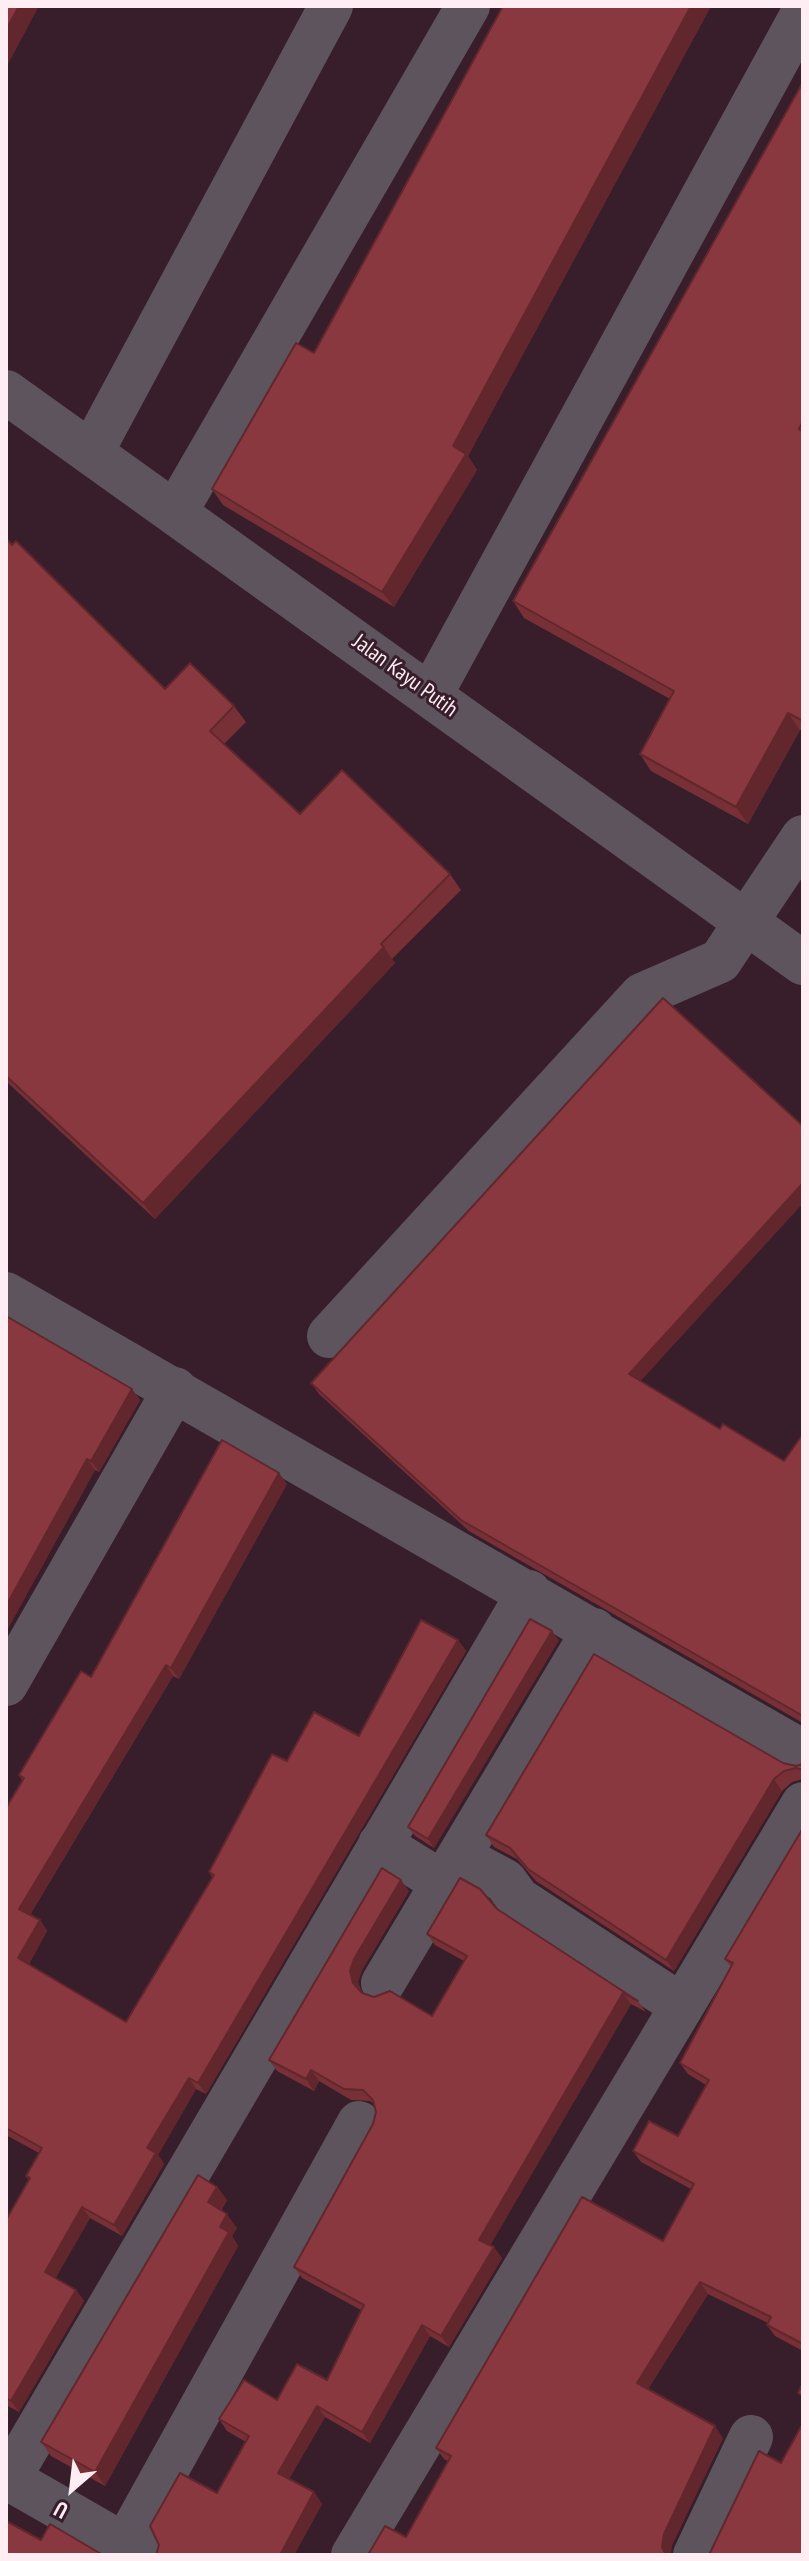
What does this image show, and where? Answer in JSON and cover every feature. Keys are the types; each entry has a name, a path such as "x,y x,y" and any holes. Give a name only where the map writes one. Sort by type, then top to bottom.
{"street":[{"path":"91,453 331,6"},
{"path":"175,513 468,6"},
{"path":"431,694 803,13"},
{"name":"Jalan Kayu Putih","path":"6,392 431,694 744,924 803,963"},
{"path":"329,1336 642,995 720,961 803,837"},
{"path":"6,1294 803,1752"},
{"path":"6,1684 175,1389"},
{"path":"359,2123 134,2550 7,2478 529,1592"},
{"path":"383,1983 594,1630"},
{"path":"353,2555 803,1804"},
{"path":"380,1844 452,1870 505,1881 518,1899 682,2006"},
{"path":"695,2555 751,2437"}],"building":[{"path":"6,6 19,6 6,30"},
{"path":"503,6 691,6 453,446 466,454 382,592 212,489 296,343 314,353"},
{"path":"803,82 803,421 799,429 803,432 803,721 788,713 736,807 640,754 674,691 513,601"},
{"path":"6,538 12,545 16,541 165,689 190,663 234,706 210,731 300,814 342,770 450,874 381,944 384,947 143,1203 6,1076"},
{"path":"663,998 803,1126 803,1183 629,1374 720,1429 723,1424 784,1461 803,1434 803,1716 461,1520 311,1383"},
{"path":"6,1316 132,1389 91,1461 87,1459 6,1606"},
{"path":"222,1440 279,1473 171,1668 166,1665 19,1909 40,1920 18,1958 126,2022 214,1875 209,1872 272,1754 287,1761 314,1712 359,1736 421,1620 458,1640 198,2083 189,2078 147,2148 156,2153 114,2225 82,2207 45,2272 76,2290 11,2401 6,2398 6,2220 30,2178 26,2176 42,2148 6,2128 6,1808 24,1778 19,1775 81,1671 91,1677"},
{"path":"530,1619 552,1631 428,1839 408,1827"},
{"path":"594,1654 783,1763 803,1764 803,1770 784,1771 774,1779 666,1960 528,1869 510,1848 486,1835"},
{"path":"803,1828 803,2344 767,2325 771,2317 700,2282 637,2383 715,2426 664,2534 662,2547 666,2555 368,2555 385,2526 406,2537 451,2456 436,2448 582,2197 663,2241 694,2184 633,2151 649,2121 678,2136 709,2080 680,2063 733,1963 725,1959"},
{"path":"382,1868 401,1880 354,1959 350,1971 353,1983 362,1993 374,1997 390,1991 432,2016 467,1956 427,1934 460,1878 480,1889 497,1909 638,2001 623,1993 479,2240 494,2247 441,2336 422,2325 362,2432 317,2406 278,2473 314,2492 280,2555 156,2555 159,2545 150,2526 180,2473 217,2493 249,2436 219,2419 244,2380 277,2400 297,2364 327,2380 364,2305 294,2267 373,2124 376,2112 373,2100 363,2090 344,2089 311,2070 306,2079 269,2060"},
{"path":"198,2175 217,2187 208,2202 227,2214 220,2227 229,2232 95,2472 41,2442"},
{"path":"803,2423 803,2555 709,2555 759,2451 781,2463"},
{"path":"6,2521 41,2540 50,2524 103,2555 6,2555"}]}
